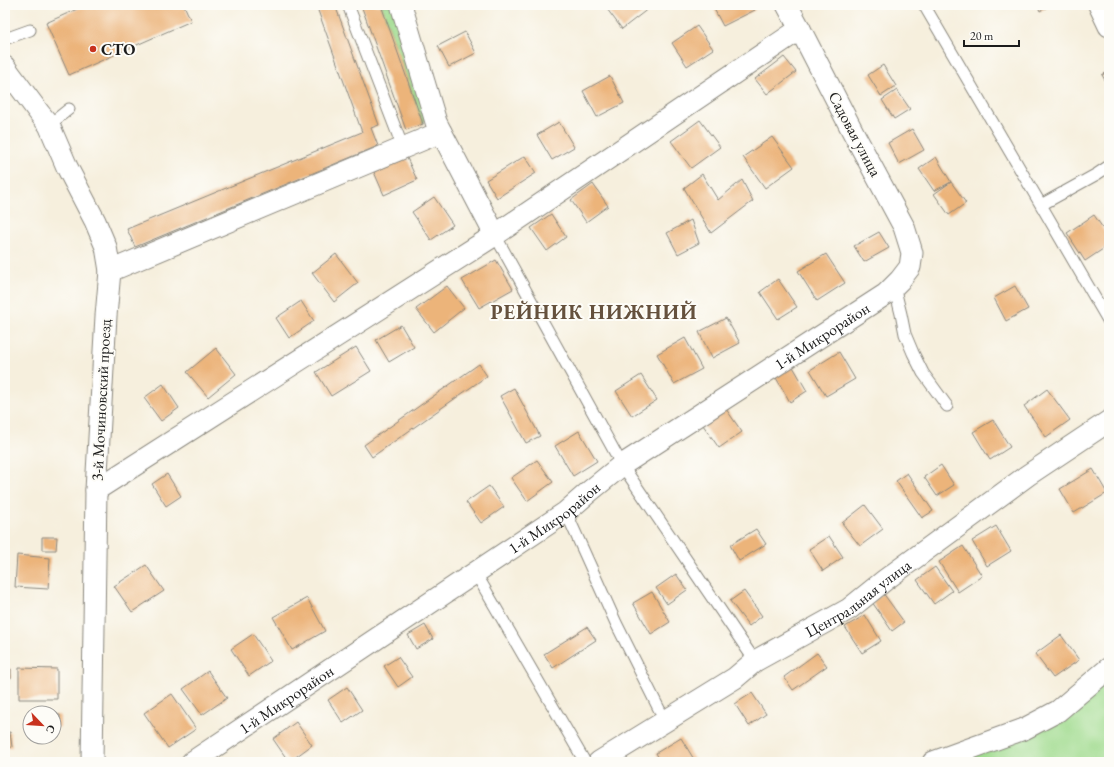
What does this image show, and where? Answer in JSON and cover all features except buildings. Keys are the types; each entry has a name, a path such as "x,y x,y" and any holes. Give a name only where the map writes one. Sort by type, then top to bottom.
{"street":[{"path":"403,5 402,8 436,122 495,235"},
{"name":"Садовая улица","path":"787,5 904,227 912,253 910,267"},
{"path":"1099,5 1109,26"},
{"path":"96,490 495,235 800,29"},
{"name":"3-й Мочиновский проезд","path":"5,67 49,125 67,167 96,221 106,246 110,271 96,490 92,762"},
{"path":"110,271 441,132"},
{"name":"1-й Микрорайон","path":"192,762 566,512 622,465 886,294 910,267"},
{"name":"Центральная улица","path":"599,762 734,678 755,661 849,609 885,580 1028,476 1109,421"},
{"path":"933,762 1024,729 1058,711 1109,668"}],"lane":[{"path":"348,5 403,148"},
{"path":"924,5 1109,322"},
{"path":"5,39 30,30"},
{"path":"49,125 69,109"},
{"path":"1041,205 1109,166"},
{"path":"495,235 622,465 755,661"},
{"path":"894,286 905,334 913,353 923,373 947,406"},
{"path":"566,512 616,623 665,721"},
{"path":"475,572 585,762"}],"green space":[{"path":"381,5 392,5 410,69 427,113 423,124"},
{"path":"1109,679 1109,762 959,762"}],"place":[{"name":"СТО","path":"93,49"}],"district":[{"name":"РЕЙНИК НИЖНИЙ","path":"594,312"}]}
